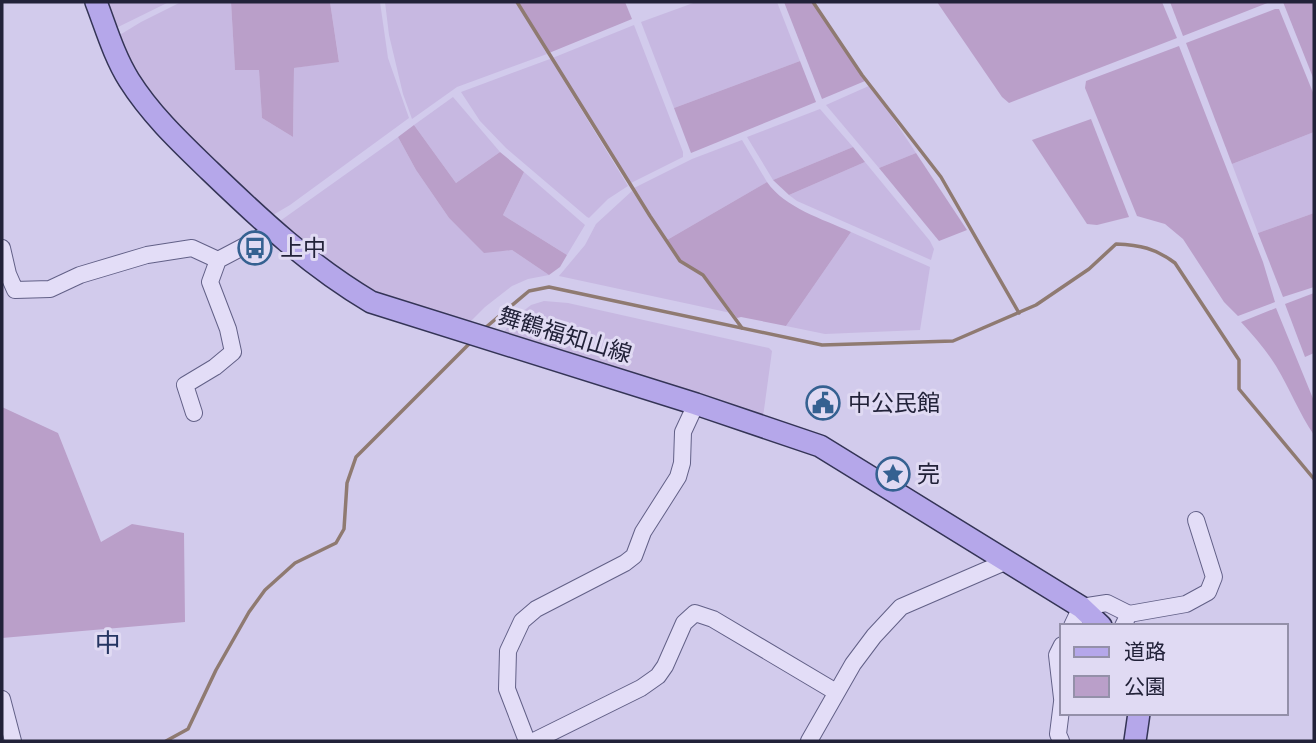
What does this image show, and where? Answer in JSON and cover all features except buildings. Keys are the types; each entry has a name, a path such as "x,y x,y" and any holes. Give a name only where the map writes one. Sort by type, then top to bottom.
{"main road":[{"name":"舞鶴福知山線","path":"96,2 127,78 167,130 273,231 334,280 371,302 696,404 820,446 1005,562 1076,616 1096,624"},
{"path":"1135,741 1139,715"}],"street":[{"path":"194,413 185,385 215,367 233,352 228,329 210,282 218,260 273,231"},
{"path":"2,248 15,290 50,289 80,275 146,255 192,248 218,260"},
{"path":"527,741 507,689 508,651 522,621 536,609 634,556 643,532 678,477 682,463 683,432 696,404"},
{"path":"1076,616 1107,603 1126,620 1186,604 1208,592 1214,577 1196,520"},
{"path":"809,741 836,692 874,636 901,607 1005,562"},
{"path":"534,741 641,688 658,676 666,666 684,623 695,613 713,618 836,692"},
{"path":"1060,649 1057,655 1060,682"},
{"path":"2,699 13,741"},
{"path":"1060,715 1058,734 1061,741"}],"shaded area":[{"path":"102,2 169,2 112,30"},
{"path":"181,2 231,2 235,69 259,70 262,118 293,137 294,68 339,61 330,2 380,2 388,58 409,118 290,205 273,215 267,214 158,108 131,70 118,36"},
{"path":"385,2 516,2 547,54 457,87 412,119 389,35"},
{"path":"696,2 777,2 800,61 674,108 641,22"},
{"path":"634,25 683,157 629,184 562,78 628,186 608,199 589,218 506,148 480,121 461,92"},
{"path":"871,85 916,153 879,168 826,105"},
{"path":"453,97 500,152 456,183 414,125"},
{"path":"820,109 853,147 773,180 747,137"},
{"path":"1314,132 1314,213 1258,233 1232,164"},
{"path":"398,137 416,170 449,218 484,252 512,250 549,275 528,279 512,286 467,325 389,302 348,282 280,225 280,221"},
{"path":"742,140 767,182 667,240 632,189 692,159"},
{"path":"865,162 930,241 934,249 931,260 797,201 789,195"},
{"path":"524,172 585,225 567,255 503,215"},
{"path":"632,191 680,261 704,277 731,313 559,276 585,245 596,224"},
{"path":"851,232 930,267 920,330 825,334 786,326"},
{"path":"544,301 568,303 769,348 772,351 763,417 503,334 512,320 531,305"}],"green space":[{"path":"231,2 330,2 339,62 294,68 293,137 262,118 259,70 235,70"},
{"path":"518,2 625,2 632,19 549,53"},
{"path":"784,2 814,2 865,81 822,99"},
{"path":"937,2 1162,2 1177,38 1009,103 1002,97"},
{"path":"1170,2 1270,2 1183,36"},
{"path":"1283,2 1314,2 1314,80"},
{"path":"1279,9 1314,95 1314,132 1232,164 1186,43"},
{"path":"1179,46 1263,262 1275,302 1238,316 1224,302 1183,239 1165,224 1137,216 1085,88 1086,81"},
{"path":"800,61 816,102 691,153 674,108"},
{"path":"1091,119 1129,217 1097,225 1087,224 1032,140"},
{"path":"414,125 456,183 500,152 524,172 503,215 567,255 560,267 549,275 512,250 484,253 449,218 416,170 398,137"},
{"path":"853,147 865,162 789,195 773,180"},
{"path":"916,153 967,230 939,241 879,168"},
{"path":"767,182 794,206 851,232 786,326 737,318 704,275 681,260 667,240"},
{"path":"1314,213 1314,287 1283,297 1258,233"},
{"path":"1314,293 1314,353 1305,357 1285,304"},
{"path":"1276,308 1314,401 1314,435 1276,366 1241,322"},
{"path":"2,407 58,433 101,542 132,524 184,533 185,622 2,638"}],"waterway":[{"path":"517,2 680,261 703,275 742,328"},
{"path":"813,2 862,75 941,177 1019,313"},
{"path":"485,328 529,291 549,287 822,345 953,341 1036,305 1089,269 1116,244 1140,246 1175,263 1239,360 1239,389 1314,479"},
{"path":"166,741 188,729 216,670 249,612 265,590 295,563 336,543 344,529 347,483 356,457 472,341"}],"place":[{"name":"上中","path":"255,248"},
{"name":"中公民館","path":"823,403"},
{"name":"完","path":"893,474"}],"district":[{"name":"中","path":"108,643"}]}
